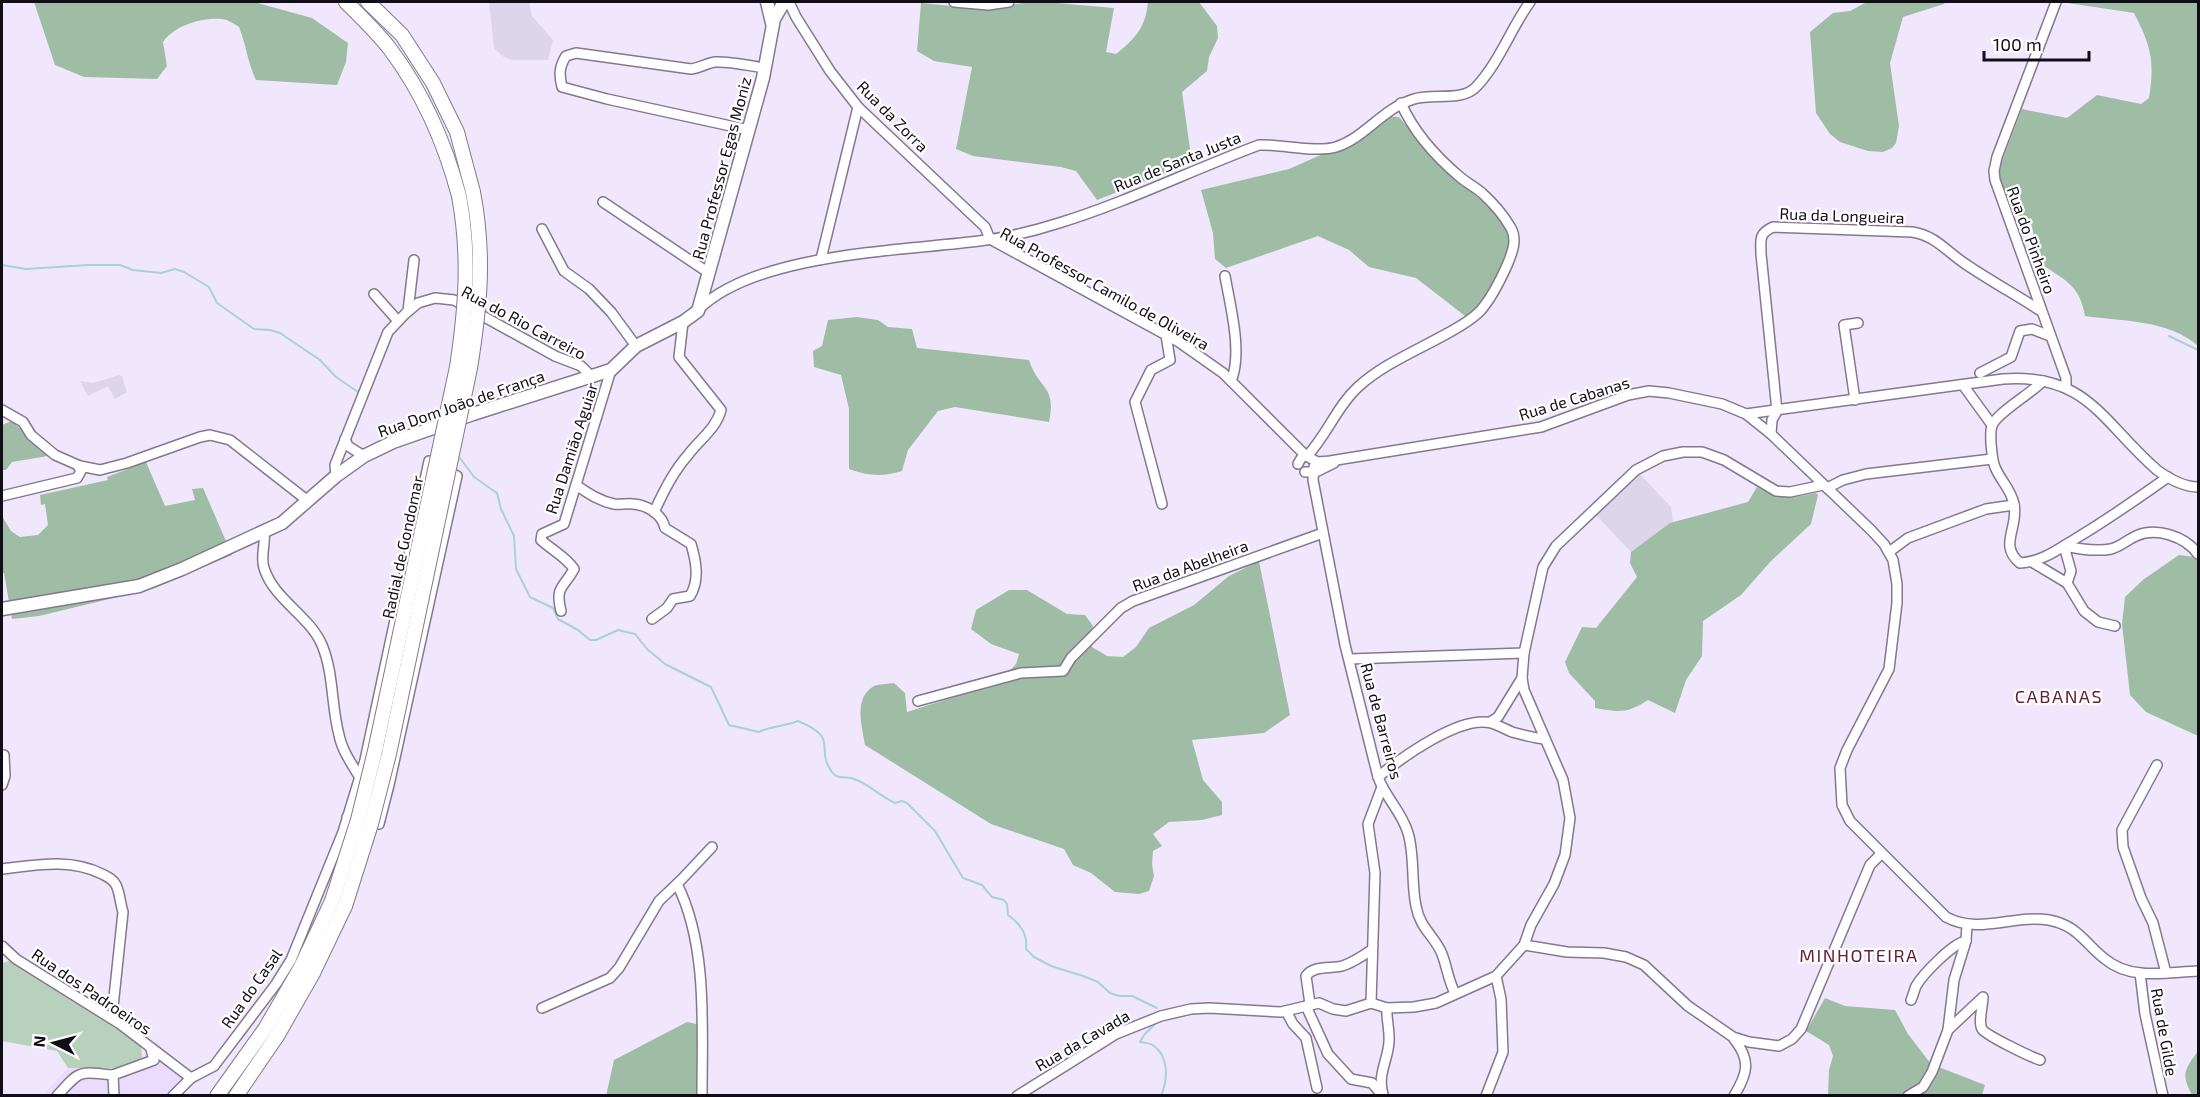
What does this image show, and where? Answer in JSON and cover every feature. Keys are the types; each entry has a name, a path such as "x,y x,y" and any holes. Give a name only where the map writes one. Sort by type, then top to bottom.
{"highway":[{"name":"Radial de Gondomar","path":"236,1095 277,1036 313,973 338,903 371,824 389,754 471,368 479,316 481,284 479,225 466,194 420,95 390,49 350,6 340,2"},
{"name":"Radial de Gondomar","path":"368,2 402,35 434,83 457,132 466,194"},
{"path":"382,2 402,35"},
{"name":"Radial de Gondomar","path":"217,1095 265,1029 338,903"}],"main road":[{"name":"Rua Professor Egas Moniz","path":"771,33 768,2 774,4 788,2"},
{"name":"Rua Professor Egas Moniz","path":"698,310 765,68 774,19 788,2"},
{"name":"Rua Dom João de França","path":"2,609 139,586 282,523 336,476 364,456 393,442 473,414 611,370 636,346 682,322 698,310"}],"street":[{"name":"Rua da Zorra","path":"788,2 830,71 858,107 985,227 990,239"},
{"path":"954,2 988,5 1009,2"},
{"path":"1296,448 1298,464 1300,459 1311,465 1347,397 1378,372 1461,326 1480,311 1502,277 1513,251 1512,230 1482,192 1462,179 1443,162 1413,129 1401,103 1417,98 1466,95 1476,88 1530,2"},
{"name":"Rua do Pinheiro","path":"2056,2 1997,157 1994,171 1995,180 2066,378 2066,387"},
{"path":"749,129 607,99 562,87 559,77 561,64 566,56 576,53 691,69 713,62 765,68"},
{"name":"Rua de Santa Justa","path":"990,239 1058,223 1258,145 1279,144 1318,150 1336,147 1356,136 1401,103"},
{"path":"821,259 858,107"},
{"path":"603,202 709,273"},
{"name":"Rua da Longueira","path":"1777,411 1761,254 1761,237 1765,231 1773,227 1912,232 1926,235 1966,265 2042,311"},
{"path":"542,229 564,271 590,289 636,346"},
{"name":"Rua Professor Camilo de Oliveira","path":"698,310 715,297 748,279 821,259 990,239 1166,334 1205,360 1231,381 1311,465"},
{"path":"408,311 414,260"},
{"path":"1225,276 1234,325 1236,367 1231,381"},
{"path":"374,294 398,321"},
{"name":"Rua do Rio Carreiro","path":"336,476 335,465 388,332 418,303 435,298 454,300 555,356 581,366 591,377"},
{"path":"654,512 671,477 718,421 721,410 679,357 682,322"},
{"path":"1855,400 1844,325 1858,323"},
{"path":"1980,373 2011,357 2020,331 2032,328 2050,336"},
{"path":"1162,504 1135,402 1151,370 1170,360 1166,334"},
{"name":"Rua Damião Aguiar","path":"561,611 558,596 561,586 574,568 569,561 554,552 542,540 542,534 564,524 611,370"},
{"path":"1746,414 2014,379 2043,381 2066,387 2089,401 2150,464 2168,477 2199,487"},
{"path":"2043,381 2035,390 1997,417 1992,425 1992,459 1995,469 2010,492 2014,505 2015,518 2009,546 2011,556 2020,563 2032,562 2064,546 2104,522 2168,477"},
{"path":"1963,385 1992,425"},
{"name":"Rua de Cabanas","path":"1311,465 1541,427 1628,395 1649,391 1669,393 1731,407 1746,414 1772,434 1879,538 1889,552"},
{"path":"2,410 23,422 31,435 55,455 78,466 100,470 200,436 220,436 245,450 308,501"},
{"path":"1772,434 1772,420 1777,411"},
{"path":"345,439 348,446 364,456"},
{"path":"1308,1005 1319,1004 1346,1011 1371,1002 1387,1008 1432,1004 1496,976 1524,945 1530,925 1554,884 1565,855 1570,818 1563,780 1552,749 1545,739 1524,690 1522,678 1524,653 1543,567 1556,546 1636,470 1663,456 1683,452 1702,452 1724,460 1776,491 1790,492 1825,487 1866,474 1992,459"},
{"name":"Rua do Casal","path":"173,1095 191,1078 214,1066 276,984 291,960 343,832 365,760 429,461 457,476 389,784"},
{"name":"Rua de Barreiros","path":"1311,465 1350,659 1378,777 1400,814 1408,833 1414,897 1419,920 1442,952 1448,980 1455,993"},
{"path":"2,496 77,478 81,471 78,466"},
{"path":"576,485 597,499 615,504 633,504 654,512 664,523 665,528 691,544 696,569 694,588 690,596 674,599 667,608 652,619"},
{"path":"2014,505 1986,509 1908,538 1889,552 1893,560 1897,584 1897,603 1888,669 1840,768 1842,805 1850,822 1946,917 1967,925 2027,918 2053,921 2074,930 2105,959 2116,966 2152,975 2199,971"},
{"path":"264,532 262,561 265,572 276,589 311,627 321,643 332,683 339,736 346,754 359,776 389,784 379,824 348,817"},
{"path":"2064,546 2080,549 2109,549 2150,532 2171,535 2199,554"},
{"name":"Rua da Abelheira","path":"918,701 1021,673 1062,671 1071,658 1121,608 1133,601 1323,533"},
{"path":"2064,546 2071,571 2067,583"},
{"path":"2032,562 2067,583 2084,611 2098,622 2115,626"},
{"path":"1350,659 1524,653"},
{"path":"1378,777 1399,761 1447,733 1463,726 1490,722 1498,717 1522,678"},
{"path":"1490,722 1512,732 1545,739"},
{"path":"2,785 6,776 4,755"},
{"path":"2157,765 2122,830 2123,847 2141,898 2153,923 2166,973"},
{"path":"1371,1002 1375,873 1368,824 1382,787"},
{"path":"542,1008 610,978 619,968 659,901 712,847"},
{"path":"1733,1038 1779,1046 1792,1040 1801,1029 1870,865 1881,854"},
{"path":"2,869 69,863 87,866 112,879 117,886 119,903 123,912 113,1007"},
{"path":"676,884 685,901 699,963 702,999 702,1095"},
{"path":"1908,1095 1923,1087 1932,1072 1948,1030 1954,980 1966,941 1967,925"},
{"path":"1911,1000 1917,985 1937,962 1960,942 1966,941"},
{"path":"1524,945 1567,952 1604,953 1626,957 1644,965 1688,1006 1733,1038 1746,1056 1743,1082 1734,1095"},
{"name":"Rua dos Padroeiros","path":"2,946 16,959 120,1024 151,1049 154,1060 113,1075"},
{"path":"1372,950 1346,965 1318,968 1309,972 1306,976 1308,1005 1328,1054 1351,1079 1372,1083 1384,1095"},
{"name":"Rua de Gilde","path":"2140,973 2145,1014 2163,1095"},
{"path":"1486,1095 1503,1052 1502,999 1496,976"},
{"path":"1948,1030 1983,997 1980,1027 1984,1032 2002,1040 2019,1052 2040,1060"},
{"name":"Rua da Cavada","path":"1017,1095 1096,1046 1134,1026 1175,1011 1209,1008 1262,1012 1286,1011 1308,1005"},
{"path":"1384,1095 1381,1088 1381,1070 1390,1039 1387,1008"},
{"path":"1286,1011 1293,1024 1306,1038 1317,1088"},
{"path":"151,1049 191,1078"},
{"path":"57,1095 73,1078 83,1072 113,1075 114,1095"}],"shaded area":[{"path":"489,2 529,2 532,16 553,40 548,60 511,60 502,56 494,48"},
{"path":"122,376 127,392 115,399 108,386 88,396 80,381 93,383"},
{"path":"1639,473 1671,507 1673,523 1631,552 1595,514"},
{"path":"156,1041 191,1078 176,1095 42,1096 68,1068 121,1067 137,1063"}],"green space":[{"path":"34,2 254,2 312,18 348,43 346,62 337,85 256,80 239,27 227,20 210,19 183,26 168,36 163,42 167,66 157,79 84,77 55,65"},
{"path":"1148,2 1199,2 1217,26 1218,38 1209,57 1207,71 1182,92 1192,163 1097,200 1076,171 973,156 956,149 972,67 934,61 917,51 921,3 982,9 1023,3 1057,3 1114,8 1106,52 1116,54 1138,32 1145,19"},
{"path":"1867,2 1945,2 1903,17 1890,63 1899,126 1896,143 1892,148 1883,152 1868,151 1840,142 1830,134 1816,113 1810,32 1833,13 1850,11"},
{"path":"2061,2 2198,2 2198,346 2187,337 2159,326 2085,316 2083,305 2070,284 2039,263 2032,226 2026,217 2015,215 2003,194 1999,169 2022,109 2067,118 2097,95 2141,104 2149,98 2152,74 2150,54 2134,13"},
{"path":"1385,116 1399,117 1438,163 1490,208 1509,230 1510,246 1479,314 1469,319 1416,278 1369,267 1349,250 1318,236 1226,268 1215,259 1213,233 1201,190 1289,169 1334,149"},
{"path":"857,317 878,320 888,327 912,329 917,348 1029,360 1049,394 1051,410 1049,422 955,407 938,411 908,450 902,471 875,475 849,469 849,409 841,375 814,367 813,351 822,346 828,320"},
{"path":"12,421 48,456 12,462 6,470 2,470 2,425"},
{"path":"146,462 165,506 195,500 192,489 203,488 232,555 155,588 39,616 12,619 4,573 2,573 2,516 11,531 20,537 38,535 48,525 45,504 41,505 40,495 108,480 107,477"},
{"path":"1757,487 1786,497 1816,493 1818,495 1811,524 1771,561 1741,595 1703,621 1702,656 1686,680 1675,713 1648,700 1623,711 1595,708 1595,701 1569,673 1565,662 1582,627 1596,628 1637,577 1630,563 1631,552 1670,523 1748,502"},
{"path":"2179,555 2196,557 2198,563 2198,736 2146,712 2130,695 2122,624 2125,597 2144,579"},
{"path":"1259,561 1290,715 1264,733 1192,740 1203,780 1222,802 1222,815 1202,820 1169,822 1153,834 1162,846 1153,851 1154,876 1149,891 1139,894 1115,892 1091,873 1073,865 1064,849 991,824 865,745 861,705 867,691 874,686 894,683 905,693 907,712 998,683 1016,664 1019,654 991,644 971,629 976,610 1009,590 1027,590 1067,614 1085,615 1093,626 1090,637 1092,647 1107,656 1123,657 1136,647 1149,628 1194,605 1229,576"},
{"path":"9,961 141,1045 142,1058 118,1067 68,1068 57,1051 2,1041 2,963"},
{"path":"1825,998 1845,1006 1895,1010 1908,1034 1931,1064 1985,1085 1982,1095 1828,1095 1829,1070 1833,1056 1829,1045 1806,1031"},
{"path":"687,1022 701,1025 696,1095 606,1096 614,1060"},
{"path":"2198,1051 2198,1095 2192,1095 2185,1077 2187,1068"}],"waterway":[{"path":"2,265 26,269 120,265 133,270 161,273 175,269 184,272 209,287 217,303 254,329 280,333 320,360 336,377 358,392"},
{"path":"2169,336 2198,350"},
{"path":"460,458 474,477 497,493 501,509 514,536 516,569 530,597 553,608 558,619 590,640 596,640 618,630 635,634 647,649 665,664 711,687 729,725 759,732 798,721 811,727 823,738 827,763 834,774 859,781 895,803 902,801 907,803 935,831 963,878 982,885 992,897 1004,900 1007,904 1008,915 1022,929 1026,938 1026,949 1034,957 1051,966 1098,982 1110,993 1132,996 1157,1008"},
{"path":"1155,1024 1140,1042 1153,1045 1165,1062 1166,1076 1161,1096"}],"district":[{"name":"CABANAS","path":"2059,696"},
{"name":"MINHOTEIRA","path":"1859,955"}]}
